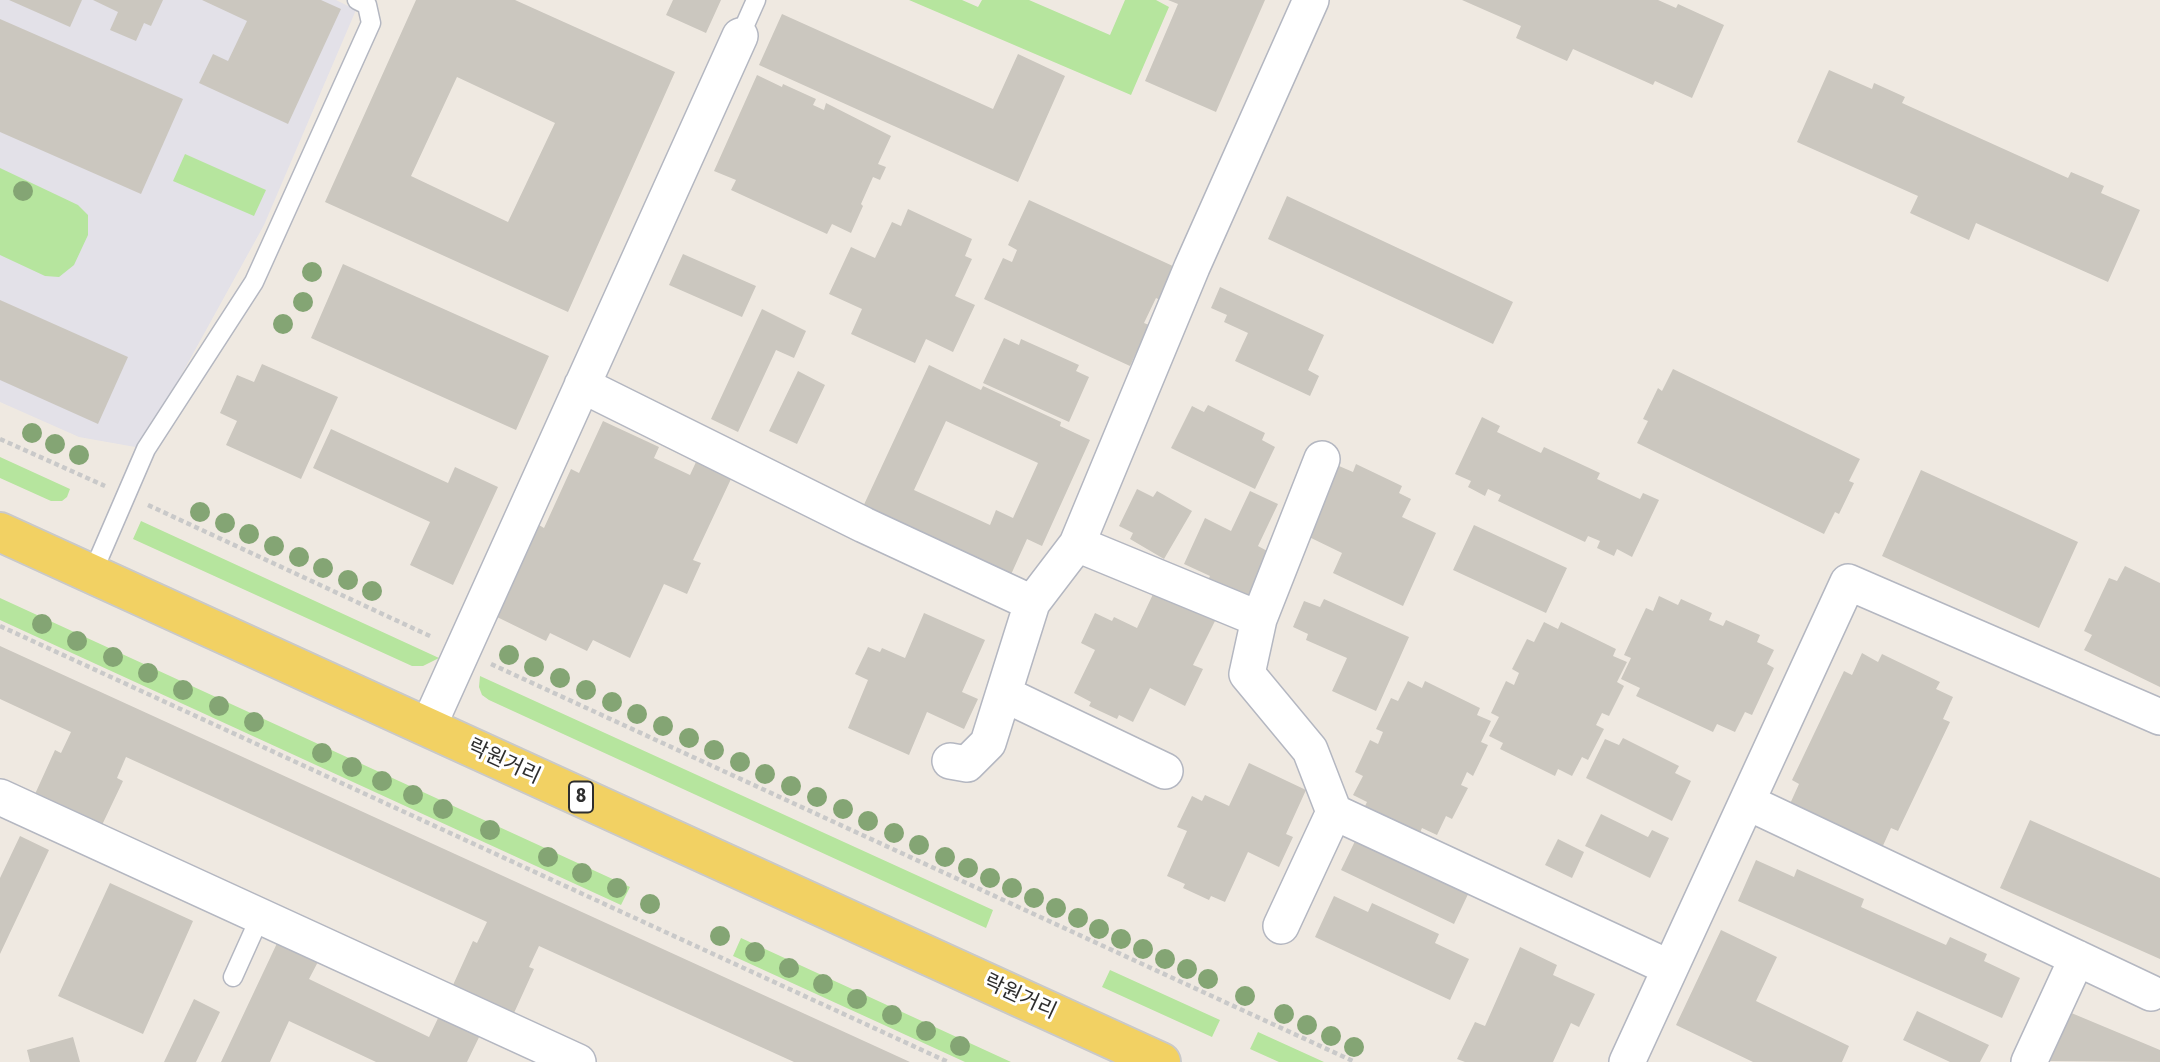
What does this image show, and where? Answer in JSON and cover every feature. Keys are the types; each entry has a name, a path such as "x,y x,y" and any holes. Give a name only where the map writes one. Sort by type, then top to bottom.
{"main road":[{"name":"락원거리","path":"0,531 1161,1062"}],"street":[{"path":"950,761 967,764 988,743 1032,603 1077,544 1192,267 1311,0"},
{"path":"428,727 740,36"},
{"path":"582,385 864,525 1032,603"},
{"path":"1322,459 1259,619 1247,674 1310,750 1334,812 1670,968"},
{"path":"1077,544 1259,619"},
{"path":"1627,1062 1848,582 2160,717"},
{"path":"1004,694 1165,771"},
{"path":"0,797 578,1062"},
{"path":"1747,802 2151,993"},
{"path":"1281,926 1334,812"},
{"path":"2029,1062 2077,958"}],"lane":[{"path":"92,574 146,449 254,282 371,23 367,5 357,0"},
{"path":"740,36 756,0"},
{"path":"233,977 260,917"}],"path":[{"path":"0,439 1355,1062"},
{"path":"0,626 947,1062"}],"shaded area":[{"path":"0,0 336,0 356,10 264,225 141,448 79,437 0,402"}],"green space":[{"path":"909,0 962,0 978,7 982,0 1029,0 1110,35 1125,0 1156,0 1169,7 1131,95"},
{"path":"185,154 266,190 254,216 173,181"},
{"path":"0,168 78,205 88,215 88,235 74,265 59,277 45,276 0,255"},
{"path":"0,457 70,489 67,497 62,501 51,501 0,478"},
{"path":"141,521 439,658 423,666 412,666 133,539"},
{"path":"0,598 630,887 621,905 0,620"},
{"path":"480,676 993,910 986,928 489,700 482,695 479,687"},
{"path":"741,938 1011,1062 965,1062 733,956"},
{"path":"1110,970 1220,1020 1212,1037 1102,987"},
{"path":"1258,1032 1324,1062 1279,1062 1250,1049"}],"building":[{"path":"9,0 82,0 70,27"},
{"path":"93,0 163,0 151,26 144,23 136,41 110,30 118,12"},
{"path":"202,0 321,0 341,9 288,124 199,83 213,54 228,61 247,21"},
{"path":"416,0 515,0 675,72 568,312 325,202","holes":["457,77 555,123 508,222 411,176"]},
{"path":"673,0 721,0 706,33 666,15"},
{"path":"1168,0 1265,0 1216,112 1145,81 1178,4"},
{"path":"1462,0 1658,0 1676,8 1678,4 1724,25 1692,98 1655,81 1653,85 1573,49 1567,61 1516,38 1521,26"},
{"path":"782,14 993,109 1018,54 1065,76 1018,182 759,65"},
{"path":"0,19 183,99 141,194 0,132"},
{"path":"1829,70 1872,89 1874,83 1905,97 1902,103 2068,178 2071,172 2104,186 2101,193 2140,210 2108,282 1976,223 1969,240 1910,213 1918,196 1797,142"},
{"path":"757,75 816,99 813,105 824,110 826,103 891,136 878,164 886,167 880,180 873,177 851,233 832,224 827,234 731,190 736,180 714,171"},
{"path":"1287,196 1513,302 1493,344 1268,239"},
{"path":"1029,200 1175,267 1160,300 1156,298 1144,323 1149,325 1130,366 984,299 1003,258 1012,262 1017,250 1008,245"},
{"path":"908,209 972,239 965,256 972,259 955,296 975,305 953,352 926,339 915,363 851,334 862,309 829,294 851,247 875,258 892,222 901,226"},
{"path":"683,254 756,286 742,317 669,285"},
{"path":"343,264 549,356 516,430 311,338"},
{"path":"1220,287 1324,335 1308,370 1319,376 1310,396 1235,361 1248,333 1224,322 1227,315 1211,308"},
{"path":"0,300 128,357 98,424 0,380"},
{"path":"762,309 806,331 794,358 776,350 738,432 711,419"},
{"path":"1004,338 1019,345 1021,339 1079,365 1076,371 1089,377 1069,422 983,383"},
{"path":"262,364 338,397 301,479 226,445 237,421 220,413 237,375 254,382"},
{"path":"929,365 981,390 983,386 1061,422 1060,426 1090,440 1042,546 1027,539 1009,579 861,511","holes":["946,421 1038,463 1013,518 996,510 990,525 914,490"]},
{"path":"1673,369 1860,459 1849,481 1854,483 1839,514 1835,512 1824,534 1637,443 1648,421 1643,419 1658,388 1662,391"},
{"path":"798,371 825,385 797,444 769,431"},
{"path":"1208,405 1265,433 1262,440 1275,447 1255,489 1171,448 1192,406 1204,412"},
{"path":"1482,417 1500,426 1497,432 1541,453 1544,447 1600,473 1597,479 1640,499 1643,493 1659,500 1632,557 1617,549 1614,556 1597,548 1600,541 1588,536 1585,542 1498,501 1501,495 1488,489 1485,496 1468,487 1471,481 1455,474"},
{"path":"603,421 659,447 654,458 690,475 696,462 731,479 693,560 701,563 687,594 664,584 630,658 593,640 587,651 550,633 546,641 495,616 539,525 544,528 571,469 579,473"},
{"path":"331,429 448,483 455,467 498,487 453,585 410,565 430,522 313,468"},
{"path":"1356,464 1402,486 1399,493 1411,499 1402,517 1436,533 1403,606 1333,573 1342,553 1307,536 1339,466 1353,472"},
{"path":"1921,470 2078,542 2039,628 1882,556"},
{"path":"1137,489 1153,497 1157,491 1192,511 1164,559 1130,539 1133,533 1119,526"},
{"path":"1250,491 1278,504 1258,546 1269,552 1247,598 1208,580 1210,576 1184,564 1205,518 1231,531"},
{"path":"1474,525 1567,568 1546,613 1453,570"},
{"path":"2125,566 2160,583 2160,687 2084,650 2092,635 2084,631 2109,578 2117,581"},
{"path":"1155,590 1216,619 1193,665 1203,669 1185,706 1150,688 1133,722 1119,715 1117,719 1089,706 1091,702 1074,693 1095,650 1081,643 1095,613 1112,621 1114,617 1137,628"},
{"path":"1659,596 1678,605 1681,599 1712,613 1709,620 1723,626 1726,620 1760,635 1757,642 1774,650 1767,664 1774,668 1752,715 1745,712 1735,732 1717,724 1713,732 1636,696 1640,688 1621,679 1631,658 1624,655 1646,608 1653,611"},
{"path":"1324,599 1409,637 1376,711 1332,691 1347,658 1306,640 1308,634 1293,627 1304,601 1320,607"},
{"path":"924,613 985,640 962,692 978,699 964,729 927,712 909,755 848,728 868,680 855,674 868,647 880,652 882,648 905,658"},
{"path":"1544,622 1558,629 1561,622 1616,649 1613,656 1627,662 1617,682 1624,686 1609,716 1602,713 1596,725 1604,729 1588,760 1582,757 1572,776 1558,769 1555,776 1500,749 1503,743 1489,736 1499,717 1491,713 1506,681 1514,685 1519,673 1512,669 1527,639 1534,642"},
{"path":"0,646 910,1062 794,1062 539,946 529,967 534,969 514,1013 453,985 473,941 477,943 487,922 126,757 117,778 123,781 102,825 35,794 55,750 61,753 71,732 0,699"},
{"path":"1862,653 1878,662 1882,654 1940,682 1936,689 1953,697 1943,719 1950,722 1898,831 1891,828 1881,850 1789,806 1799,784 1792,780 1844,671 1852,675"},
{"path":"1408,681 1422,688 1425,681 1480,708 1477,715 1491,721 1481,742 1488,745 1473,776 1467,772 1461,785 1468,788 1452,819 1446,816 1437,835 1422,828 1419,835 1364,808 1367,802 1353,795 1363,776 1355,772 1370,740 1378,744 1383,732 1376,729 1391,698 1398,701"},
{"path":"1623,738 1679,766 1675,773 1691,781 1672,821 1586,778 1605,739 1619,745"},
{"path":"1249,763 1306,790 1286,834 1293,837 1279,867 1248,852 1225,902 1211,896 1209,900 1183,888 1185,884 1167,876 1187,831 1177,827 1192,796 1202,801 1205,795 1229,806"},
{"path":"1601,814 1648,837 1652,830 1669,838 1650,878 1585,846"},
{"path":"2030,820 2160,878 2160,959 2000,888"},
{"path":"20,836 49,850 0,954 0,878"},
{"path":"1357,837 1470,890 1454,924 1341,870"},
{"path":"1558,839 1584,852 1572,878 1545,865"},
{"path":"1756,860 1794,877 1797,869 1864,899 1861,907 1946,945 1950,937 1987,954 1984,961 2020,978 2002,1018 1738,901"},
{"path":"110,883 193,921 143,1034 58,996"},
{"path":"1334,896 1368,912 1372,903 1439,934 1435,943 1469,959 1450,1000 1315,937"},
{"path":"1721,930 1777,957 1756,1001 1849,1046 1842,1062 1753,1062 1676,1025"},
{"path":"279,939 320,958 309,979 429,1037 441,1012 482,1031 467,1062 376,1062 289,1021 270,1062 221,1062"},
{"path":"1520,947 1557,965 1553,975 1595,994 1579,1027 1571,1023 1553,1062 1465,1062 1457,1059 1475,1022 1485,1026"},
{"path":"194,999 220,1012 196,1062 164,1062"},
{"path":"1917,1011 1989,1045 1980,1062 1950,1062 1903,1040"},
{"path":"2069,1012 2160,1050 2160,1062 2049,1061"},
{"path":"73,1037 80,1062 30,1062 27,1050"}]}
